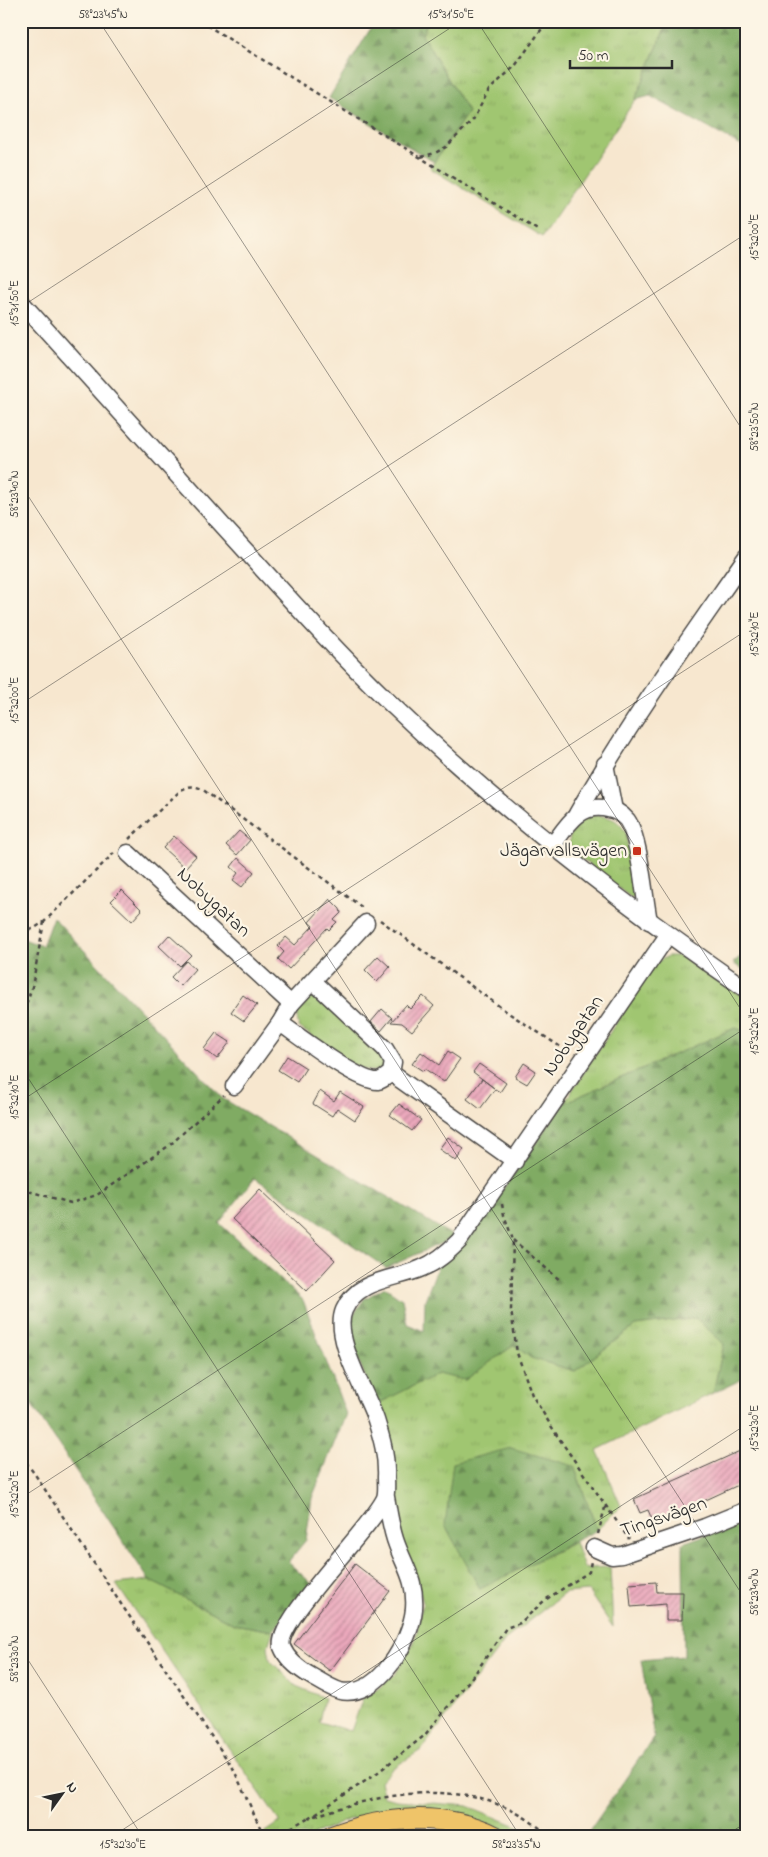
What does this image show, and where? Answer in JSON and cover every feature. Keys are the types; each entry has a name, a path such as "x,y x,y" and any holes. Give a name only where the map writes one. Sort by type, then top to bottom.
{"main road":[{"path":"332,1836 366,1825 413,1819 458,1823 495,1836"},
{"path":"382,1836 412,1833 444,1836"}],"street":[{"path":"21,302 298,608 351,664 470,777 552,846 649,921 747,990"},
{"path":"552,846 577,814 605,764 747,556"},
{"path":"605,764 614,810"},
{"path":"577,814 587,808 595,807 614,810 622,814 628,821 634,836 649,921"},
{"name":"Nobygatan","path":"123,849 291,1004"},
{"path":"234,1086 280,1023 291,1004 368,916"},
{"name":"Nobygatan","path":"386,1497 371,1519 303,1603 283,1635 281,1644 287,1657 303,1671 327,1686 342,1691 358,1690 372,1683 388,1669 401,1649 414,1609 411,1574 393,1533 386,1497 384,1447 376,1419 344,1341 343,1311 362,1289 371,1284 420,1269 436,1262 459,1241 668,935"},
{"path":"280,1023 362,1077 378,1081 385,1079 391,1073 393,1062 386,1049 313,981"},
{"path":"391,1073 515,1161"},
{"name":"Tingsvägen","path":"594,1548 612,1556 637,1550 747,1510"}],"path":[{"path":"200,21 540,231"},
{"path":"421,157 446,147 473,120 489,90 515,66 541,30 549,24 558,21"},
{"path":"21,931 33,929 44,922 123,849 182,790 188,786 195,786 202,789 368,916 510,1014 583,1060"},
{"path":"21,1019 32,987 44,922"},
{"path":"21,1189 71,1203 97,1195 170,1145 234,1086"},
{"path":"498,1185 504,1215 513,1240 511,1310 517,1353 532,1395 558,1437 637,1550"},
{"path":"513,1240 561,1280"},
{"path":"21,1456 233,1768 264,1836"},
{"path":"309,1818 373,1776 424,1736 476,1672 506,1628 520,1623 545,1600 589,1572 606,1504"},
{"path":"747,1755 745,1758 747,1765"}],"green space":[{"path":"375,21 428,21 422,35 468,112 434,162 329,98"},
{"path":"428,21 668,21 635,100 542,237 430,168 468,112 422,35"},
{"path":"668,21 747,21 747,149 650,96 635,100"},
{"path":"589,815 615,820 626,833 635,894 633,898 572,851 569,839 570,834"},
{"path":"53,917 222,1098 455,1237 386,1268 255,1178 219,1223 303,1300 346,1414 312,1498 306,1540 288,1562 312,1584 273,1631 234,1624 149,1580 21,1389 26,1303 21,1300 21,938 42,946"},
{"path":"747,951 747,973 733,963"},
{"path":"668,956 681,956 747,998 747,1032 735,1028 564,1103 655,963"},
{"path":"312,997 319,998 371,1042 384,1062 381,1069 373,1071 351,1064 299,1027 297,1018 299,1010"},
{"path":"735,1028 747,1032 747,1377 713,1393 724,1344 696,1318 635,1326 575,1371 531,1358 514,1345 465,1380 437,1374 377,1404 356,1355 348,1323 364,1299 385,1287 402,1299 407,1324 424,1331 425,1300 439,1263 466,1241 564,1103"},
{"path":"696,1318 724,1344 713,1393 597,1450 621,1506 597,1530 574,1466 479,1589 575,1542 584,1568 610,1567 613,1627 588,1591 565,1593 507,1638 421,1750 393,1768 380,1782 384,1797 397,1800 468,1806 524,1829 535,1836 515,1836 492,1825 350,1819 311,1836 260,1836 279,1823 279,1821 116,1584 149,1580 234,1624 273,1631 268,1646 270,1660 296,1686 324,1698 319,1722 351,1731 363,1698 378,1689 396,1673 415,1640 423,1602 393,1517 377,1404 437,1374 465,1380 514,1345 531,1358 575,1371 635,1326"},
{"path":"511,1448 574,1466 597,1530 480,1589 445,1525 453,1463"},
{"path":"744,1521 747,1524 747,1836 586,1836 654,1737 641,1660 684,1656 683,1543"}],"building":[{"path":"239,831 250,840 237,855 226,845"},
{"path":"174,836 196,856 185,868 163,848"},
{"path":"238,858 254,872 242,887 233,880 238,873 231,867"},
{"path":"122,890 142,910 132,921 111,901"},
{"path":"330,899 340,909 341,913 334,920 337,922 329,930 327,928 289,969 278,959 284,952 278,946 286,937 295,945 313,926 309,922"},
{"path":"169,935 191,955 180,966 159,946"},
{"path":"378,956 390,967 377,982 365,970"},
{"path":"186,961 195,969 180,986 171,977"},
{"path":"243,995 257,1005 244,1021 231,1012"},
{"path":"423,996 434,1006 412,1031 402,1023 391,1022 406,1005 410,1009"},
{"path":"382,1009 392,1018 381,1031 371,1022"},
{"path":"216,1033 230,1042 217,1059 204,1049"},
{"path":"448,1051 460,1059 444,1082 425,1069 423,1071 412,1064 421,1052 439,1065"},
{"path":"287,1056 306,1068 297,1082 278,1070"},
{"path":"524,1063 536,1071 527,1084 515,1077"},
{"path":"479,1064 506,1083 500,1092 495,1089 480,1109 467,1099 482,1079 494,1088 473,1072"},
{"path":"320,1091 334,1101 340,1092 364,1107 355,1120 337,1108 332,1116 313,1104"},
{"path":"399,1104 421,1120 412,1131 390,1115"},
{"path":"448,1137 464,1149 456,1161 439,1149"},
{"path":"260,1189 335,1260 307,1291 232,1219"},
{"path":"740,1451 743,1460 747,1458 747,1481 654,1524 648,1510 640,1513 634,1499"},
{"path":"355,1564 390,1591 330,1671 294,1644"},
{"path":"656,1582 657,1592 683,1592 682,1620 666,1620 666,1604 631,1607 629,1584"}],"place":[{"name":"Jägarvallsvägen","path":"637,851"}]}
